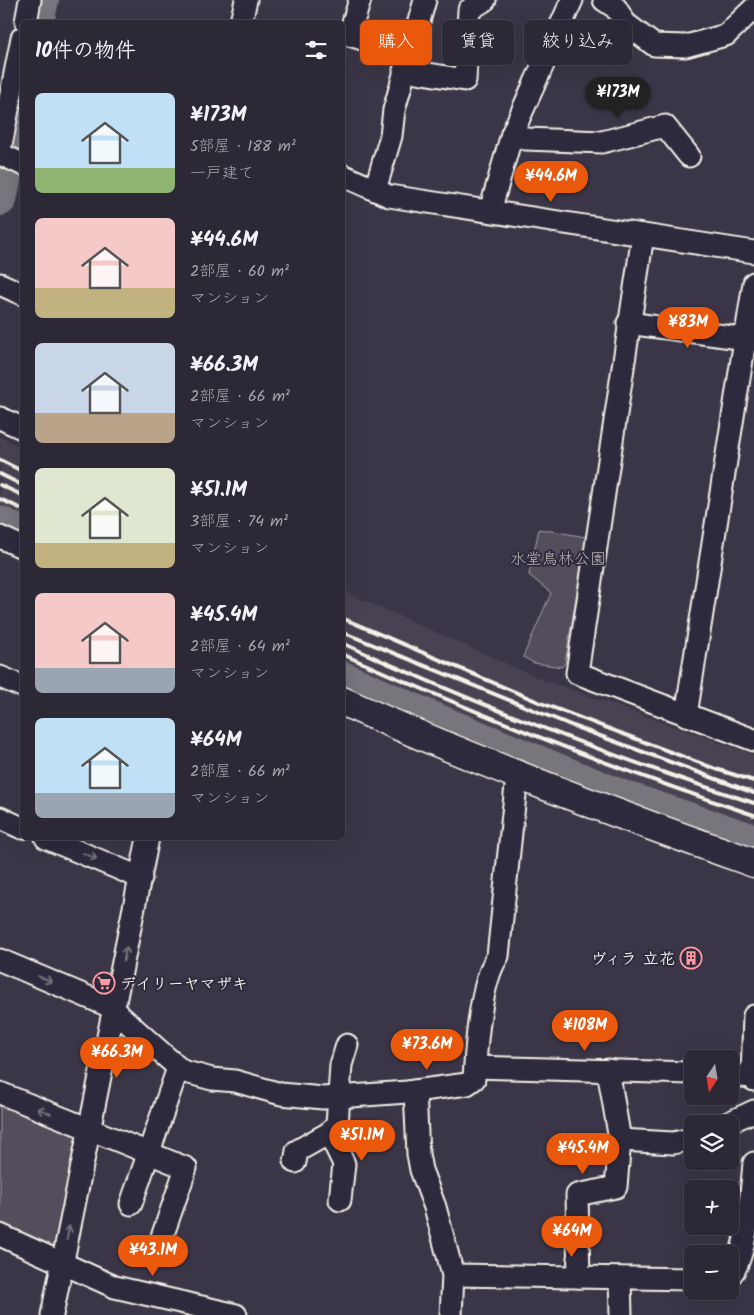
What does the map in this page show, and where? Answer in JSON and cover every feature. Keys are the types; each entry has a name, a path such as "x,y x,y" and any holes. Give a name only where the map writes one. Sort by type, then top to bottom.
{"street":[{"path":"26,20 30,0"},
{"path":"241,20 246,0"},
{"path":"360,0 349,35 360,40"},
{"path":"419,20 425,0"},
{"path":"417,65 465,80 469,10 485,0"},
{"path":"490,210 512,134 572,0"},
{"path":"604,0 616,8 625,23 654,45 686,46 726,36 754,8"},
{"path":"8,157 15,76 20,49"},
{"path":"375,190 391,136 394,110 406,65"},
{"path":"512,134 526,140 602,142 665,126 689,156"},
{"path":"345,176 389,196 754,252"},
{"path":"642,235 577,673 754,740"},
{"path":"686,715 749,339 754,283"},
{"path":"0,284 20,293"},
{"path":"628,323 749,339"},
{"path":"0,418 20,427"},
{"path":"0,537 20,546"},
{"path":"0,676 20,685"},
{"path":"345,702 517,776 643,824 754,863"},
{"path":"0,960 114,1010 182,1072 212,1079 235,1081 281,1094 340,1098 467,1084 474,1079 479,1030 490,967 498,956 517,776"},
{"path":"0,818 20,827"},
{"path":"51,840 141,878"},
{"path":"52,1315 148,840"},
{"path":"739,1076 753,1078 754,1016"},
{"path":"295,1162 297,1152 329,1133 337,1125 341,1065 347,1045"},
{"path":"475,1067 684,1072"},
{"path":"131,1204 178,1068"},
{"path":"579,1277 577,1195 616,1187 620,1140 608,1070"},
{"path":"415,1091 418,1154 421,1170 435,1208 453,1275 451,1315"},
{"path":"0,1093 186,1168 162,1238"},
{"path":"739,1118 754,1111"},
{"path":"329,1133 344,1164 340,1200"},
{"path":"620,1140 673,1143 684,1141"},
{"path":"739,1259 750,1227 754,1163"},
{"path":"0,1236 115,1287 236,1315"},
{"path":"453,1275 684,1279"},
{"path":"620,1278 621,1315"}],"shaded area":[{"path":"0,437 20,446 20,529 0,519"},
{"path":"345,592 536,677 754,755 754,838 619,792 345,676"}],"green space":[{"name":"水堂鳥林公園","path":"539,529 586,537 565,663 562,667 534,663 523,657 551,593 529,575"},
{"path":"0,1101 73,1131 79,1139 60,1244 50,1247 0,1227"}],"waterway":[{"path":"37,20 42,0"},
{"path":"0,199 20,103"},
{"path":"0,523 20,532"},
{"path":"345,679 438,721 620,796 754,841"}],"railway":[{"path":"0,460 20,470"},
{"path":"0,474 20,484"},
{"path":"0,485 20,494"},
{"path":"0,499 20,508"},
{"path":"345,619 541,703 716,769 754,781"},
{"path":"345,633 573,726 754,793"},
{"path":"345,644 494,709 597,749 754,803"},
{"path":"345,655 546,740 754,815"}],"place":[{"name":"ヴィラ 立花","path":"691,958"},
{"name":"デイリーヤマザキ","path":"104,983"}]}
